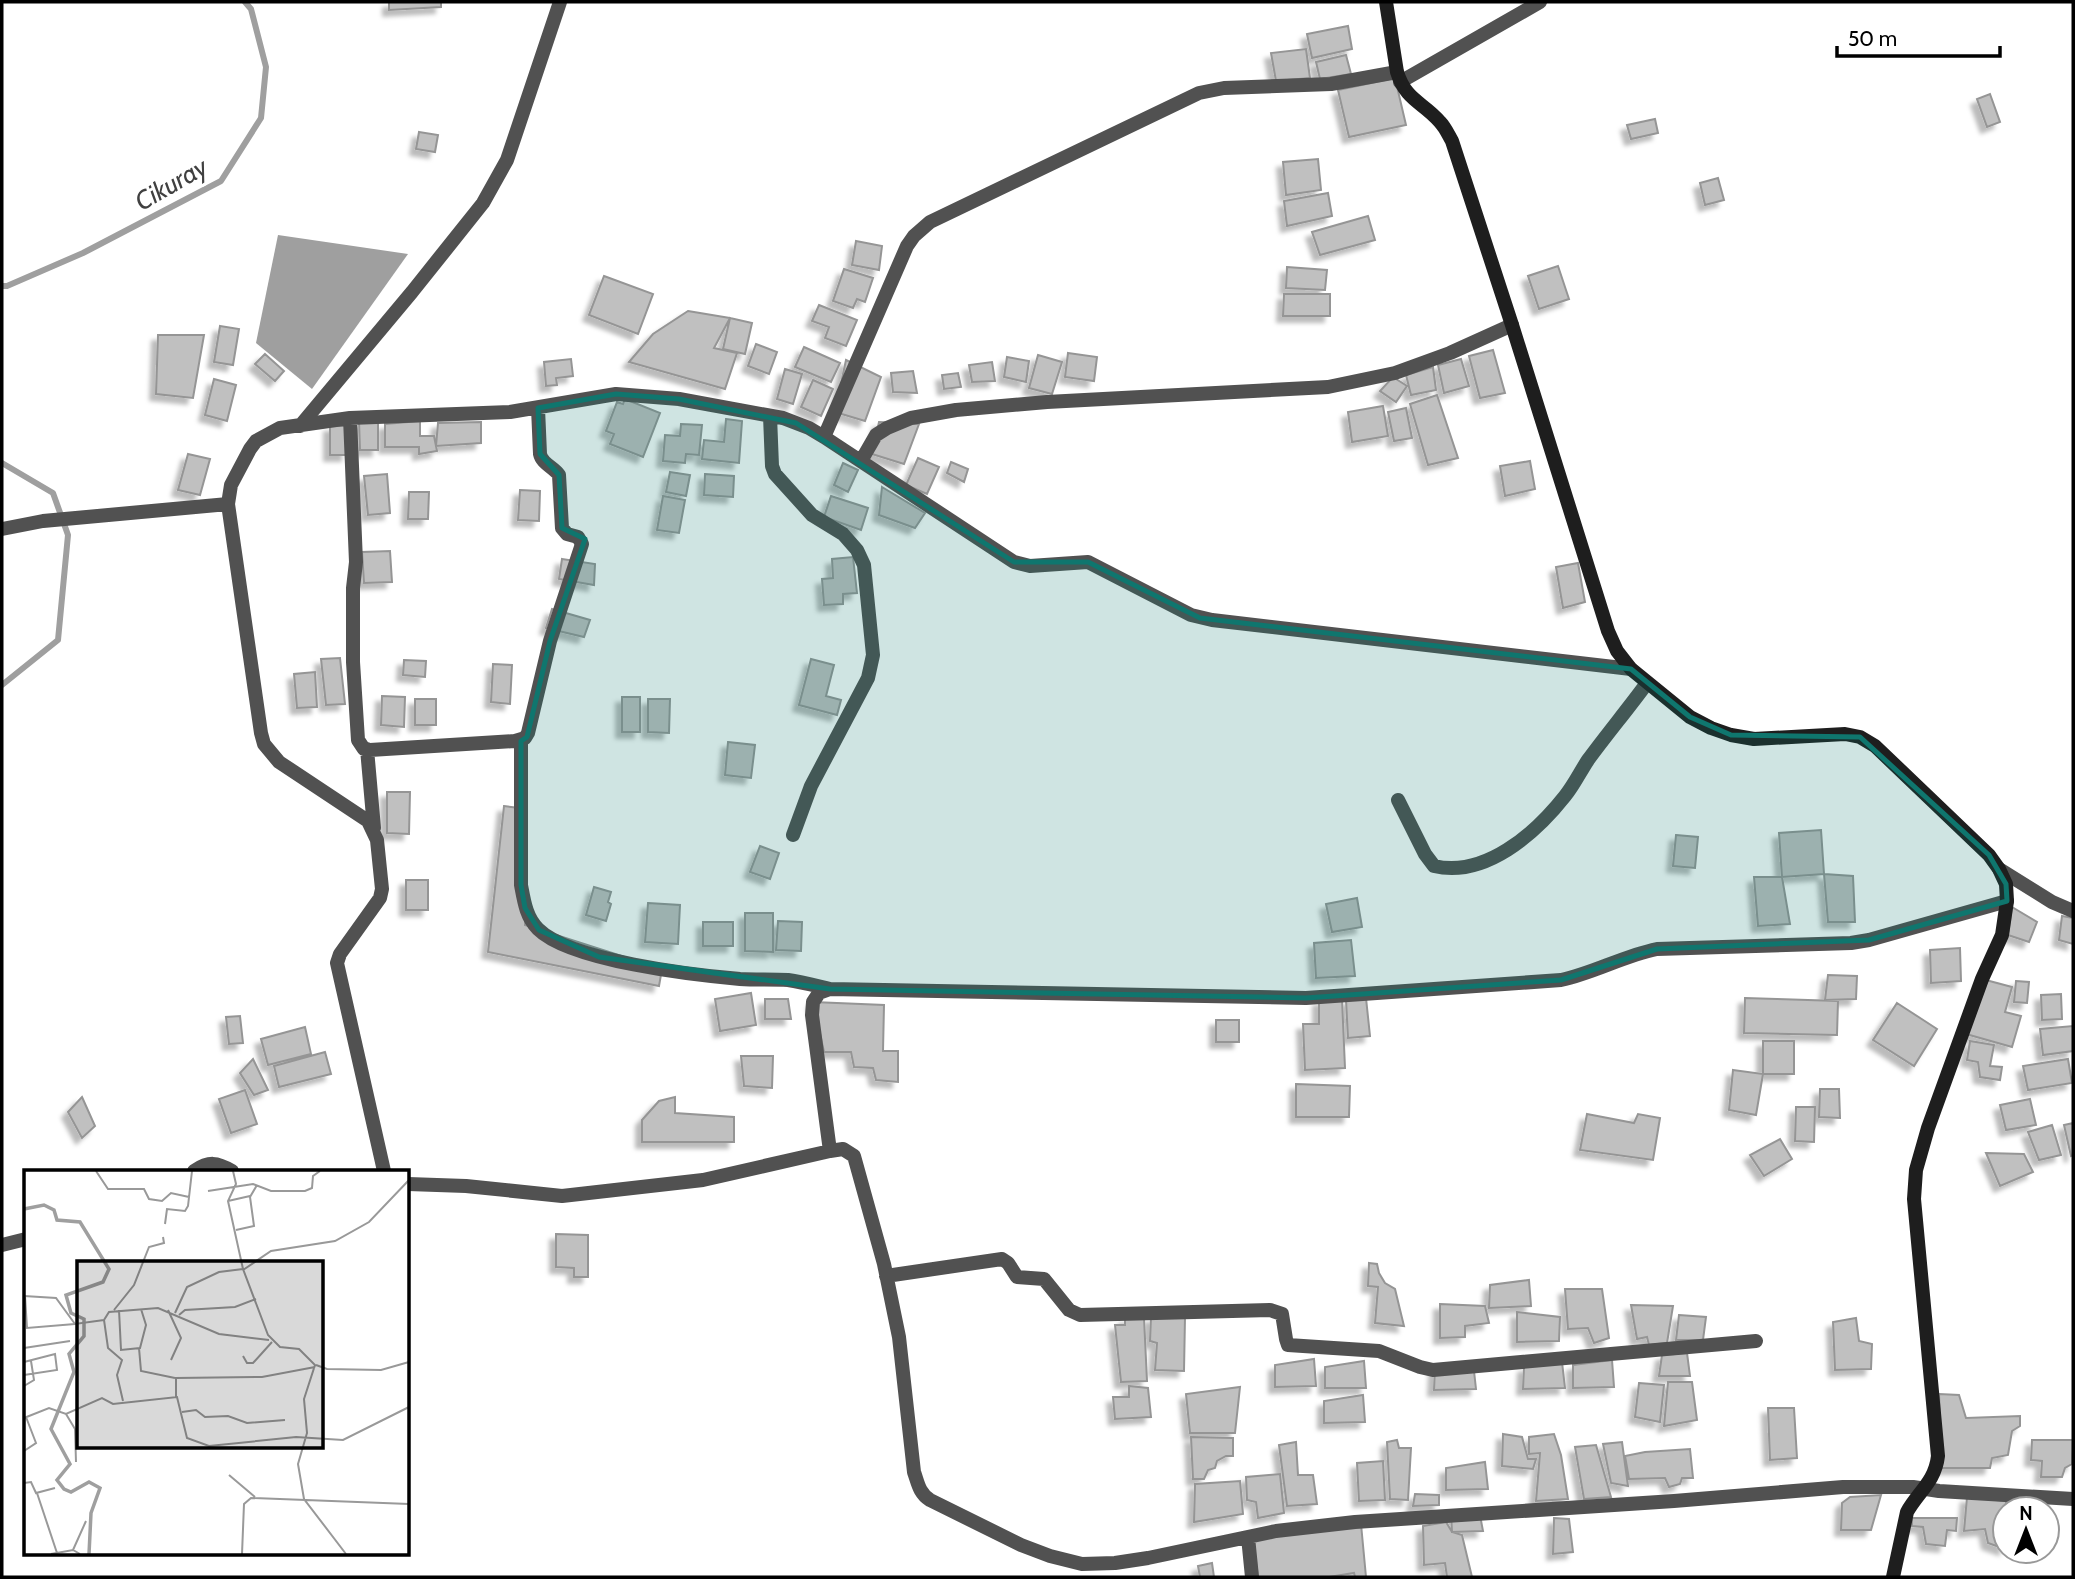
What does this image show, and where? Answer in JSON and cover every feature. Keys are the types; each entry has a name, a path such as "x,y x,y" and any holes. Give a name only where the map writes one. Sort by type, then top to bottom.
{"street":[{"path":"300,426 483,203 507,160 560,2"},
{"path":"1386,2 1398,77 1414,101 1439,120 1452,141 1608,631 1617,651 1631,669 1690,717 1731,735 1754,739 1845,734 1860,737 1875,746 1989,855 2006,884 2007,901 2002,935 1982,979 1928,1128 1916,1170 1914,1199 1938,1456 1936,1470 1907,1512 1893,1577"},
{"path":"824,437 907,246 930,222 1199,93 1224,88 1331,84 1398,77 1541,2"},
{"path":"861,461 876,435 911,418 956,410 1047,401 1328,387 1395,373 1450,353 1512,325"},
{"path":"374,830 361,815 279,762 270,754 261,733 228,504 231,485 256,441 281,428 351,418 509,412 616,394 679,399 796,423 824,437 1014,562 1030,566 1088,562 1200,618 1631,669"},
{"path":"538,408 540,454 543,461 559,475 562,528 567,534 578,537 582,544 550,641 528,733 521,741 521,885 525,908 539,930 562,944 599,957 675,971 739,979 790,980 830,989 1306,998 1560,980 1657,950 1851,943 2007,901"},
{"path":"770,416 772,466 775,474 812,515 843,534 857,550 864,565 873,655 868,678 811,786 793,835"},
{"path":"351,418 356,562 353,589 353,670 360,745 367,749 521,741"},
{"path":"2,529 43,521 228,504"},
{"path":"1398,800 1425,854 1434,866 1460,869 1486,862 1521,841 1565,796 1586,762 1647,683"},
{"path":"367,749 381,877 380,898 340,954 337,963 384,1170"},
{"path":"1999,869 2052,902 2073,911"},
{"path":"830,989 819,993 813,1002 830,1151"},
{"path":"410,1184 466,1186 562,1196 582,1195 703,1180 843,1149 854,1156 886,1276 899,1337 914,1472 923,1495 1021,1545 1082,1564 1149,1558 1276,1531 1359,1522 1843,1487 1925,1489 2073,1499"},
{"path":"196,1170 212,1163 218,1163 230,1170"},
{"path":"2,1245 24,1240"},
{"path":"886,1276 1002,1259 1009,1263 1017,1277 1044,1279 1069,1310 1080,1315 1270,1310 1282,1314 1287,1343 1292,1346 1379,1351 1433,1370 1756,1341"},
{"path":"1248,1537 1252,1577"}],"highlighted area":[{"path":"616,394 679,399 796,423 1014,562 1088,562 1200,618 1631,669 1690,717 1731,735 1860,737 1989,855 2006,884 2007,901 1869,940 1657,949 1561,980 1306,998 830,989 599,957 539,930 525,908 521,885 521,741 527,737 550,641 585,539 562,528 559,475 540,454 538,408"}],"shaded area":[{"path":"278,235 408,254 312,389 256,343"}],"building":[{"path":"389,2 441,2 441,7 389,10"},
{"path":"1348,26 1352,49 1312,58 1307,34"},
{"path":"1306,49 1310,78 1276,81 1271,53"},
{"path":"1346,55 1351,74 1320,79 1316,62"},
{"path":"1395,78 1406,125 1349,137 1338,90"},
{"path":"1990,94 2000,122 1987,127 1977,99"},
{"path":"1655,119 1658,133 1631,139 1627,125"},
{"path":"419,132 438,135 435,152 416,149"},
{"path":"1318,159 1321,190 1286,195 1283,162"},
{"path":"1718,178 1724,200 1705,205 1700,183"},
{"path":"1328,193 1332,216 1287,226 1284,201"},
{"path":"1368,216 1375,240 1320,255 1312,232"},
{"path":"856,241 882,246 879,270 852,265"},
{"path":"1558,266 1569,299 1539,309 1528,276"},
{"path":"1287,267 1327,270 1325,290 1286,288"},
{"path":"844,269 873,278 865,302 857,299 853,308 833,301"},
{"path":"604,276 653,294 638,334 589,315"},
{"path":"1284,294 1330,294 1330,316 1283,316"},
{"path":"819,305 857,320 846,346 825,338 829,327 812,321"},
{"path":"688,311 730,318 714,348 737,353 725,389 629,362 653,334"},
{"path":"730,318 752,323 745,354 723,349"},
{"path":"220,326 239,329 233,365 214,362"},
{"path":"158,335 204,335 193,398 156,394"},
{"path":"756,344 777,352 769,374 748,366"},
{"path":"804,347 840,363 831,382 795,367"},
{"path":"1493,350 1505,393 1480,398 1469,356"},
{"path":"1068,353 1097,357 1094,381 1065,377"},
{"path":"265,354 284,371 275,381 255,364"},
{"path":"1038,355 1062,362 1052,394 1029,388"},
{"path":"1007,357 1029,361 1026,382 1004,377"},
{"path":"571,359 573,376 556,378 557,385 546,386 544,362"},
{"path":"1461,359 1469,386 1444,393 1438,365"},
{"path":"846,360 881,377 865,421 835,412"},
{"path":"992,362 995,381 972,382 969,365"},
{"path":"1433,367 1436,390 1411,395 1406,375"},
{"path":"785,369 802,374 793,404 777,399"},
{"path":"913,371 917,393 893,392 891,373"},
{"path":"958,373 961,387 944,389 942,375"},
{"path":"1393,377 1407,386 1396,402 1380,391"},
{"path":"214,379 236,385 227,421 205,415"},
{"path":"813,380 833,389 821,416 801,407"},
{"path":"1437,395 1458,458 1428,465 1410,404"},
{"path":"625,399 660,413 643,457 610,444 614,434 606,431 617,402 623,404"},
{"path":"1383,406 1388,436 1352,442 1348,412"},
{"path":"1406,408 1412,438 1394,441 1388,412"},
{"path":"726,419 742,421 739,463 702,459 704,440 724,442"},
{"path":"359,421 378,421 378,450 360,450"},
{"path":"420,421 420,436 434,436 437,451 419,454 419,447 385,447 385,424"},
{"path":"481,422 481,443 436,446 438,423"},
{"path":"879,422 919,424 904,464 872,454"},
{"path":"681,424 702,425 699,455 686,454 685,463 663,461 665,435 680,436"},
{"path":"330,426 347,426 347,455 330,455"},
{"path":"188,454 210,459 200,495 178,490"},
{"path":"918,458 939,467 927,494 906,485"},
{"path":"1530,461 1535,489 1505,496 1500,466"},
{"path":"951,462 968,469 964,482 947,473"},
{"path":"843,463 858,470 848,492 834,485"},
{"path":"670,472 690,475 686,496 666,492"},
{"path":"387,474 390,513 368,515 364,476"},
{"path":"705,474 734,476 733,497 704,495"},
{"path":"882,487 925,513 915,528 879,515"},
{"path":"520,490 540,491 539,521 518,520"},
{"path":"409,492 429,492 428,519 408,519"},
{"path":"663,496 685,500 679,533 657,530"},
{"path":"831,496 868,508 861,530 824,517"},
{"path":"390,551 392,582 364,583 362,552"},
{"path":"853,557 857,593 843,594 843,604 824,605 822,579 833,578 832,559"},
{"path":"562,559 595,564 594,585 559,579"},
{"path":"1578,563 1585,602 1563,608 1556,567"},
{"path":"552,609 590,620 584,637 546,628"},
{"path":"340,658 345,704 326,705 321,659"},
{"path":"811,659 834,665 826,696 841,700 837,715 799,705"},
{"path":"404,660 426,661 425,677 403,675"},
{"path":"493,664 512,665 510,704 491,702"},
{"path":"315,672 317,707 297,708 294,674"},
{"path":"382,696 405,697 404,727 381,725"},
{"path":"622,697 640,697 640,732 622,732"},
{"path":"415,699 436,699 436,725 415,725"},
{"path":"648,699 670,699 669,733 648,732"},
{"path":"728,742 755,745 751,778 725,775"},
{"path":"387,792 410,792 409,834 387,833"},
{"path":"504,806 527,809 525,925 662,969 659,986 488,952"},
{"path":"1821,830 1824,874 1782,877 1779,833"},
{"path":"1676,835 1698,837 1695,868 1673,866"},
{"path":"760,846 779,853 770,879 750,872"},
{"path":"1824,874 1853,876 1855,922 1828,922"},
{"path":"1754,877 1782,877 1790,924 1758,926"},
{"path":"406,880 428,880 428,910 406,910"},
{"path":"594,887 611,892 606,921 586,915"},
{"path":"1357,898 1362,927 1332,932 1326,904"},
{"path":"648,903 680,905 678,944 645,942"},
{"path":"2012,907 2037,922 2029,942 2008,935"},
{"path":"745,913 773,913 773,952 745,951"},
{"path":"2062,916 2073,918 2073,944 2059,940"},
{"path":"778,921 802,922 801,951 776,950"},
{"path":"703,922 733,922 733,946 703,946"},
{"path":"1351,940 1355,976 1316,978 1314,943"},
{"path":"1960,948 1961,981 1931,983 1930,950"},
{"path":"1828,975 1857,976 1856,999 1825,1000"},
{"path":"1982,979 2012,987 2005,1012 2021,1016 2012,1047 1966,1034"},
{"path":"2016,981 2029,982 2027,1003 2014,1002"},
{"path":"751,993 756,1025 720,1031 715,999"},
{"path":"2061,994 2062,1019 2042,1020 2041,995"},
{"path":"1366,998 1370,1036 1348,1038 1346,1000"},
{"path":"1745,998 1838,1001 1837,1035 1744,1033"},
{"path":"765,999 788,999 791,1019 765,1019"},
{"path":"1342,999 1345,1068 1305,1070 1303,1024 1319,1024 1319,1000"},
{"path":"813,1002 884,1005 883,1051 898,1051 898,1082 876,1080 873,1068 854,1067 851,1052 824,1052"},
{"path":"1897,1003 1937,1029 1914,1066 1873,1040"},
{"path":"240,1016 243,1043 229,1044 226,1017"},
{"path":"1216,1020 1239,1020 1239,1042 1216,1042"},
{"path":"2073,1026 2073,1051 2043,1055 2040,1029"},
{"path":"305,1027 311,1054 268,1065 261,1039"},
{"path":"1763,1041 1794,1041 1794,1074 1763,1074"},
{"path":"1970,1041 1994,1045 1990,1066 2002,1067 2000,1080 1980,1077 1978,1062 1967,1060"},
{"path":"325,1052 331,1074 279,1087 274,1066"},
{"path":"741,1056 773,1056 772,1088 744,1086"},
{"path":"253,1059 268,1090 254,1095 240,1073"},
{"path":"2068,1059 2072,1083 2028,1090 2023,1066"},
{"path":"1733,1070 1763,1074 1756,1115 1729,1110"},
{"path":"1296,1084 1350,1086 1349,1117 1296,1117"},
{"path":"1820,1089 1839,1089 1840,1118 1819,1117"},
{"path":"245,1090 257,1124 231,1133 219,1099"},
{"path":"82,1097 95,1126 82,1138 68,1112"},
{"path":"675,1097 675,1113 734,1117 734,1142 642,1142 642,1120 659,1101"},
{"path":"2030,1099 2036,1125 2006,1130 2000,1105"},
{"path":"1796,1107 1815,1107 1814,1142 1795,1141"},
{"path":"1587,1114 1634,1123 1638,1114 1660,1118 1653,1160 1580,1150"},
{"path":"2073,1123 2073,1155 2071,1156 2064,1125"},
{"path":"2052,1125 2061,1155 2039,1160 2028,1132"},
{"path":"1780,1139 1792,1159 1764,1176 1750,1155"},
{"path":"1986,1153 2024,1154 2033,1172 2000,1186"},
{"path":"556,1234 588,1235 588,1277 574,1277 574,1268 556,1267"},
{"path":"1369,1263 1377,1264 1385,1283 1395,1289 1404,1326 1375,1323 1378,1287 1368,1286"},
{"path":"1529,1280 1531,1306 1489,1308 1490,1285"},
{"path":"1565,1289 1602,1289 1609,1338 1594,1343 1588,1328 1568,1329"},
{"path":"1440,1304 1485,1306 1489,1323 1465,1326 1465,1337 1440,1338"},
{"path":"1631,1305 1673,1306 1667,1343 1649,1345 1647,1337 1637,1339"},
{"path":"1517,1312 1560,1317 1559,1341 1517,1342"},
{"path":"1679,1315 1706,1317 1703,1340 1676,1340"},
{"path":"1151,1317 1185,1317 1184,1371 1155,1370 1157,1343 1150,1341"},
{"path":"1125,1318 1144,1318 1147,1381 1121,1382 1115,1325 1125,1325"},
{"path":"1856,1318 1859,1341 1872,1344 1871,1369 1835,1370 1833,1322"},
{"path":"1687,1353 1690,1376 1659,1376 1662,1355"},
{"path":"1314,1359 1316,1386 1275,1387 1275,1365"},
{"path":"1612,1360 1614,1387 1573,1388 1573,1365"},
{"path":"1364,1361 1366,1388 1325,1388 1325,1367"},
{"path":"1473,1362 1476,1389 1434,1390 1435,1368"},
{"path":"1562,1362 1565,1388 1523,1389 1524,1367"},
{"path":"1668,1382 1692,1382 1697,1420 1664,1426"},
{"path":"1639,1383 1664,1385 1660,1422 1635,1417"},
{"path":"1129,1386 1148,1388 1151,1417 1115,1419 1113,1397 1129,1397"},
{"path":"1240,1387 1235,1433 1190,1433 1186,1394"},
{"path":"1939,1394 1959,1395 1966,1418 2020,1416 2020,1426 2012,1431 2008,1455 1992,1458 1990,1468 1942,1468"},
{"path":"1363,1395 1365,1422 1324,1423 1324,1401"},
{"path":"1768,1408 1794,1408 1797,1458 1770,1460"},
{"path":"1503,1434 1522,1437 1528,1459 1536,1459 1533,1469 1502,1466"},
{"path":"1554,1434 1561,1455 1568,1499 1536,1501 1540,1453 1529,1454 1529,1437"},
{"path":"1191,1437 1233,1438 1233,1456 1217,1461 1215,1468 1208,1470 1204,1479 1193,1479"},
{"path":"1397,1440 1399,1448 1411,1448 1408,1500 1390,1499 1387,1442"},
{"path":"2032,1440 2073,1440 2072,1464 2065,1468 2062,1477 2041,1477 2042,1461 2031,1460"},
{"path":"1296,1442 1298,1475 1313,1475 1317,1504 1287,1506 1279,1445"},
{"path":"1622,1442 1628,1486 1611,1483 1603,1444"},
{"path":"1596,1445 1611,1497 1584,1499 1575,1447"},
{"path":"1690,1449 1693,1478 1682,1478 1680,1484 1669,1487 1665,1478 1629,1479 1625,1456"},
{"path":"1383,1461 1385,1500 1359,1501 1357,1463"},
{"path":"1485,1462 1488,1489 1446,1490 1446,1468"},
{"path":"1280,1474 1284,1513 1258,1518 1256,1502 1247,1500 1246,1477"},
{"path":"1240,1481 1243,1514 1194,1522 1195,1484"},
{"path":"1415,1494 1439,1495 1439,1505 1413,1506"},
{"path":"1881,1495 1871,1530 1841,1530 1842,1503 1850,1497"},
{"path":"1967,1497 1991,1499 1991,1544 1988,1543 1985,1529 1964,1531"},
{"path":"1479,1510 1483,1531 1452,1532 1451,1513"},
{"path":"1554,1518 1569,1519 1573,1552 1553,1554"},
{"path":"1912,1518 1957,1518 1956,1531 1947,1530 1945,1546 1926,1544 1923,1527 1912,1526"},
{"path":"1446,1522 1452,1532 1462,1535 1472,1577 1447,1577 1445,1563 1424,1565 1423,1526"},
{"path":"1361,1524 1366,1577 1355,1577 1354,1573 1329,1577 1258,1577 1253,1538"},
{"path":"1212,1563 1214,1577 1200,1577 1198,1566"}],"waterway":[{"name":"Cikuray","path":"2,286 83,253 221,181 261,118 266,67 251,9 245,2"},
{"name":"Cikuray","path":"2,463 53,493 68,535 58,640 2,685"}]}
